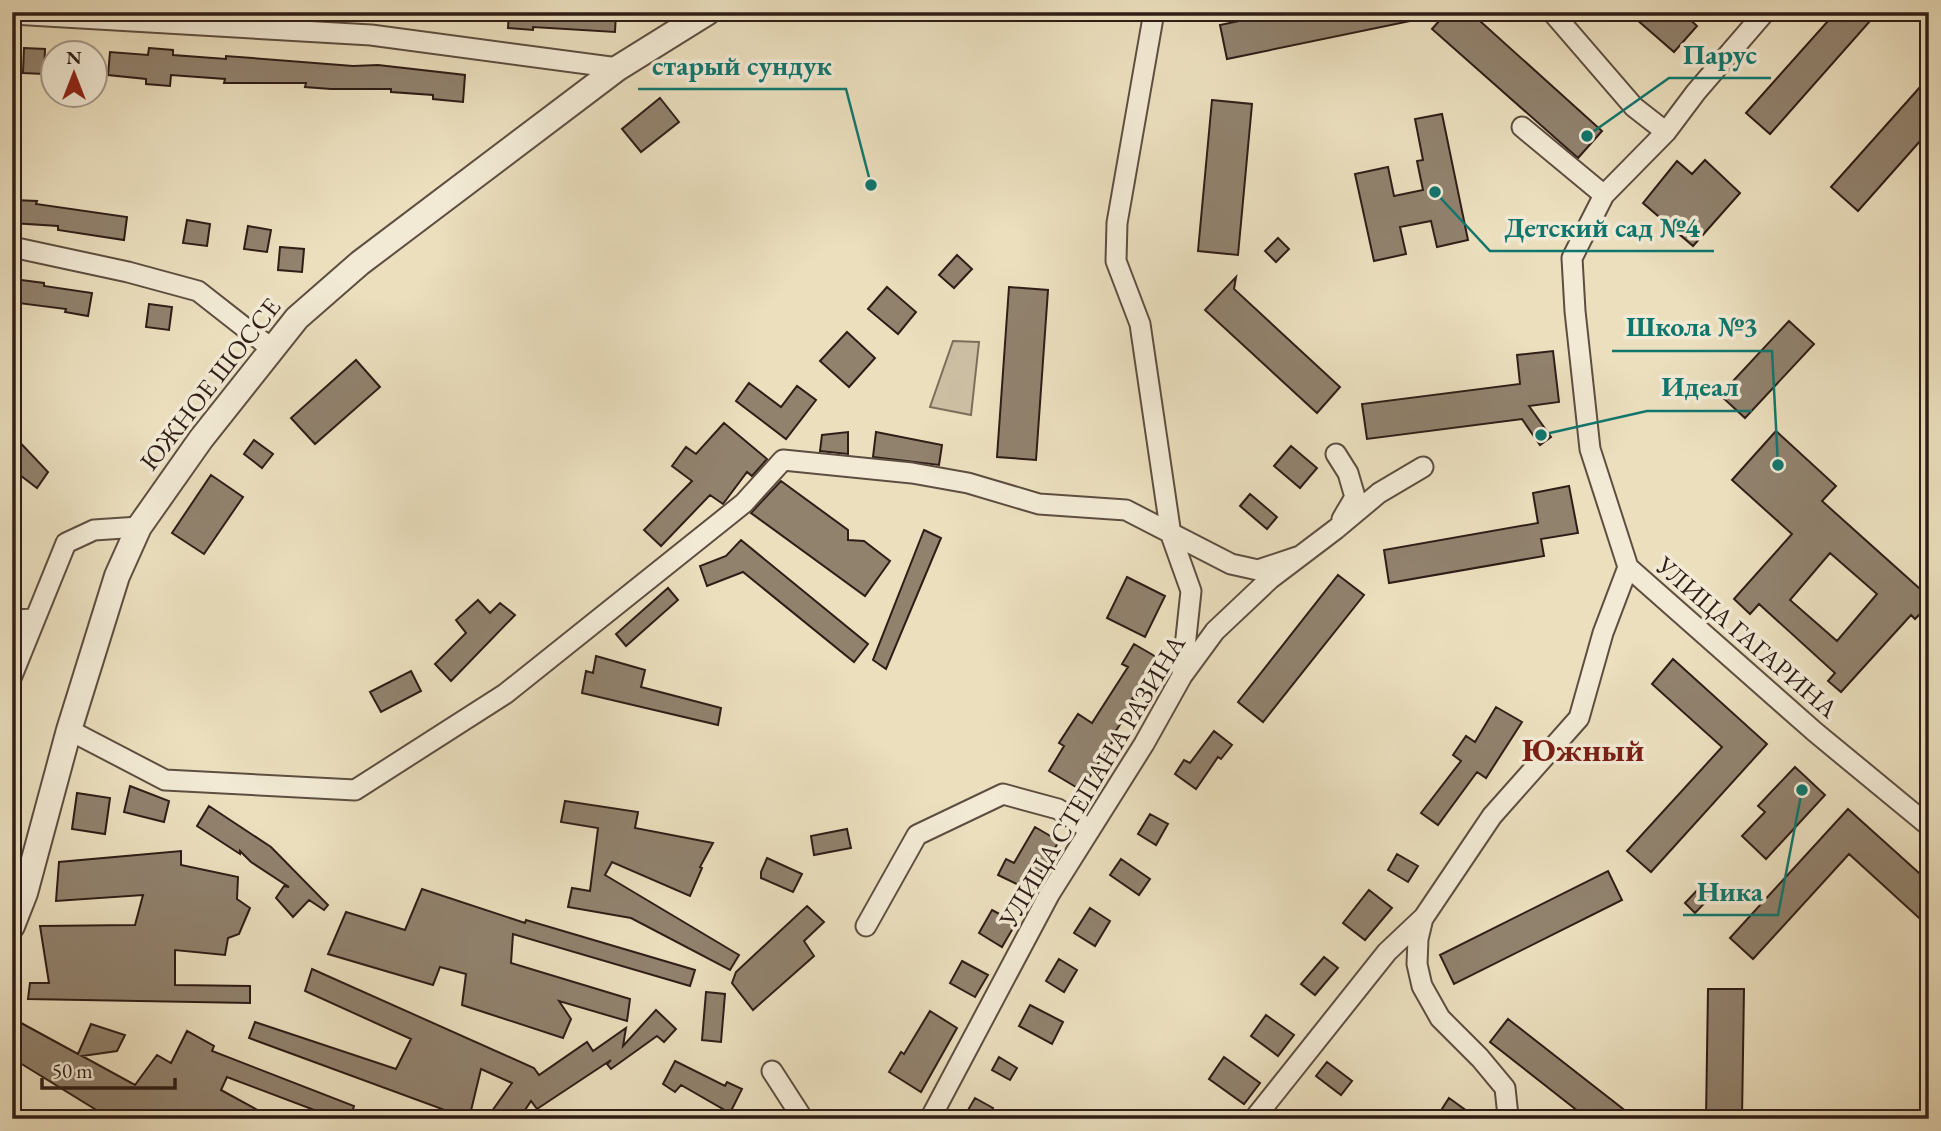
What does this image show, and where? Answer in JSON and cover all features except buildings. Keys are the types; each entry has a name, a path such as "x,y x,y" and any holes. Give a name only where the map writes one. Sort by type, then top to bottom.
{"street":[{"name":"ЮЖНОЕ ШОССЕ","path":"12,926 25,893 69,730 117,576 139,527 201,439 297,318 360,263 618,68 708,12"},
{"path":"1552,12 1634,107 1666,132"},
{"name":"УЛИЦА ГАГАРИНА","path":"1765,12 1696,92 1666,132 1604,195 1572,258 1590,449 1628,567 1815,732 1929,826"},
{"path":"1158,13 1117,223 1116,261 1140,324 1171,535 1191,591 1182,676"},
{"path":"12,14 371,35 618,68"},
{"path":"1522,127 1604,195"},
{"path":"12,247 128,272 198,291 272,349"},
{"path":"1336,454 1348,473 1355,497 1336,530"},
{"path":"69,730 165,780 355,790 505,694 744,503 783,460 912,473 968,483 1039,504 1126,510 1231,564 1258,570 1300,556"},
{"name":"УЛИЦА СТЕПАНА РАЗИНА","path":"930,1119 1049,895 1144,744 1182,676 1215,631 1270,579 1336,530 1379,493 1423,467"},
{"path":"12,676 66,543 94,530 139,527"},
{"path":"1254,1119 1387,952 1424,917 1492,816 1579,718 1603,633 1628,567"},
{"path":"12,620 34,619"},
{"path":"866,926 917,835 1003,794 1058,809 1090,830"},
{"path":"1424,917 1418,939 1417,964 1422,986 1440,1018 1505,1088 1507,1117"},
{"path":"772,1071 803,1119"}],"shaded area":[{"path":"953,341 979,342 971,415 930,407"}],"place":[{"name":"Парус","path":"1587,136"},
{"name":"старый сундук","path":"871,185"},
{"name":"Детский сад №4","path":"1435,192"},
{"name":"Идеал","path":"1541,435"},
{"name":"Школа №3","path":"1778,465"},
{"name":"Ника","path":"1802,790"}],"district":[{"name":"Южный","path":"1583,749"}]}
